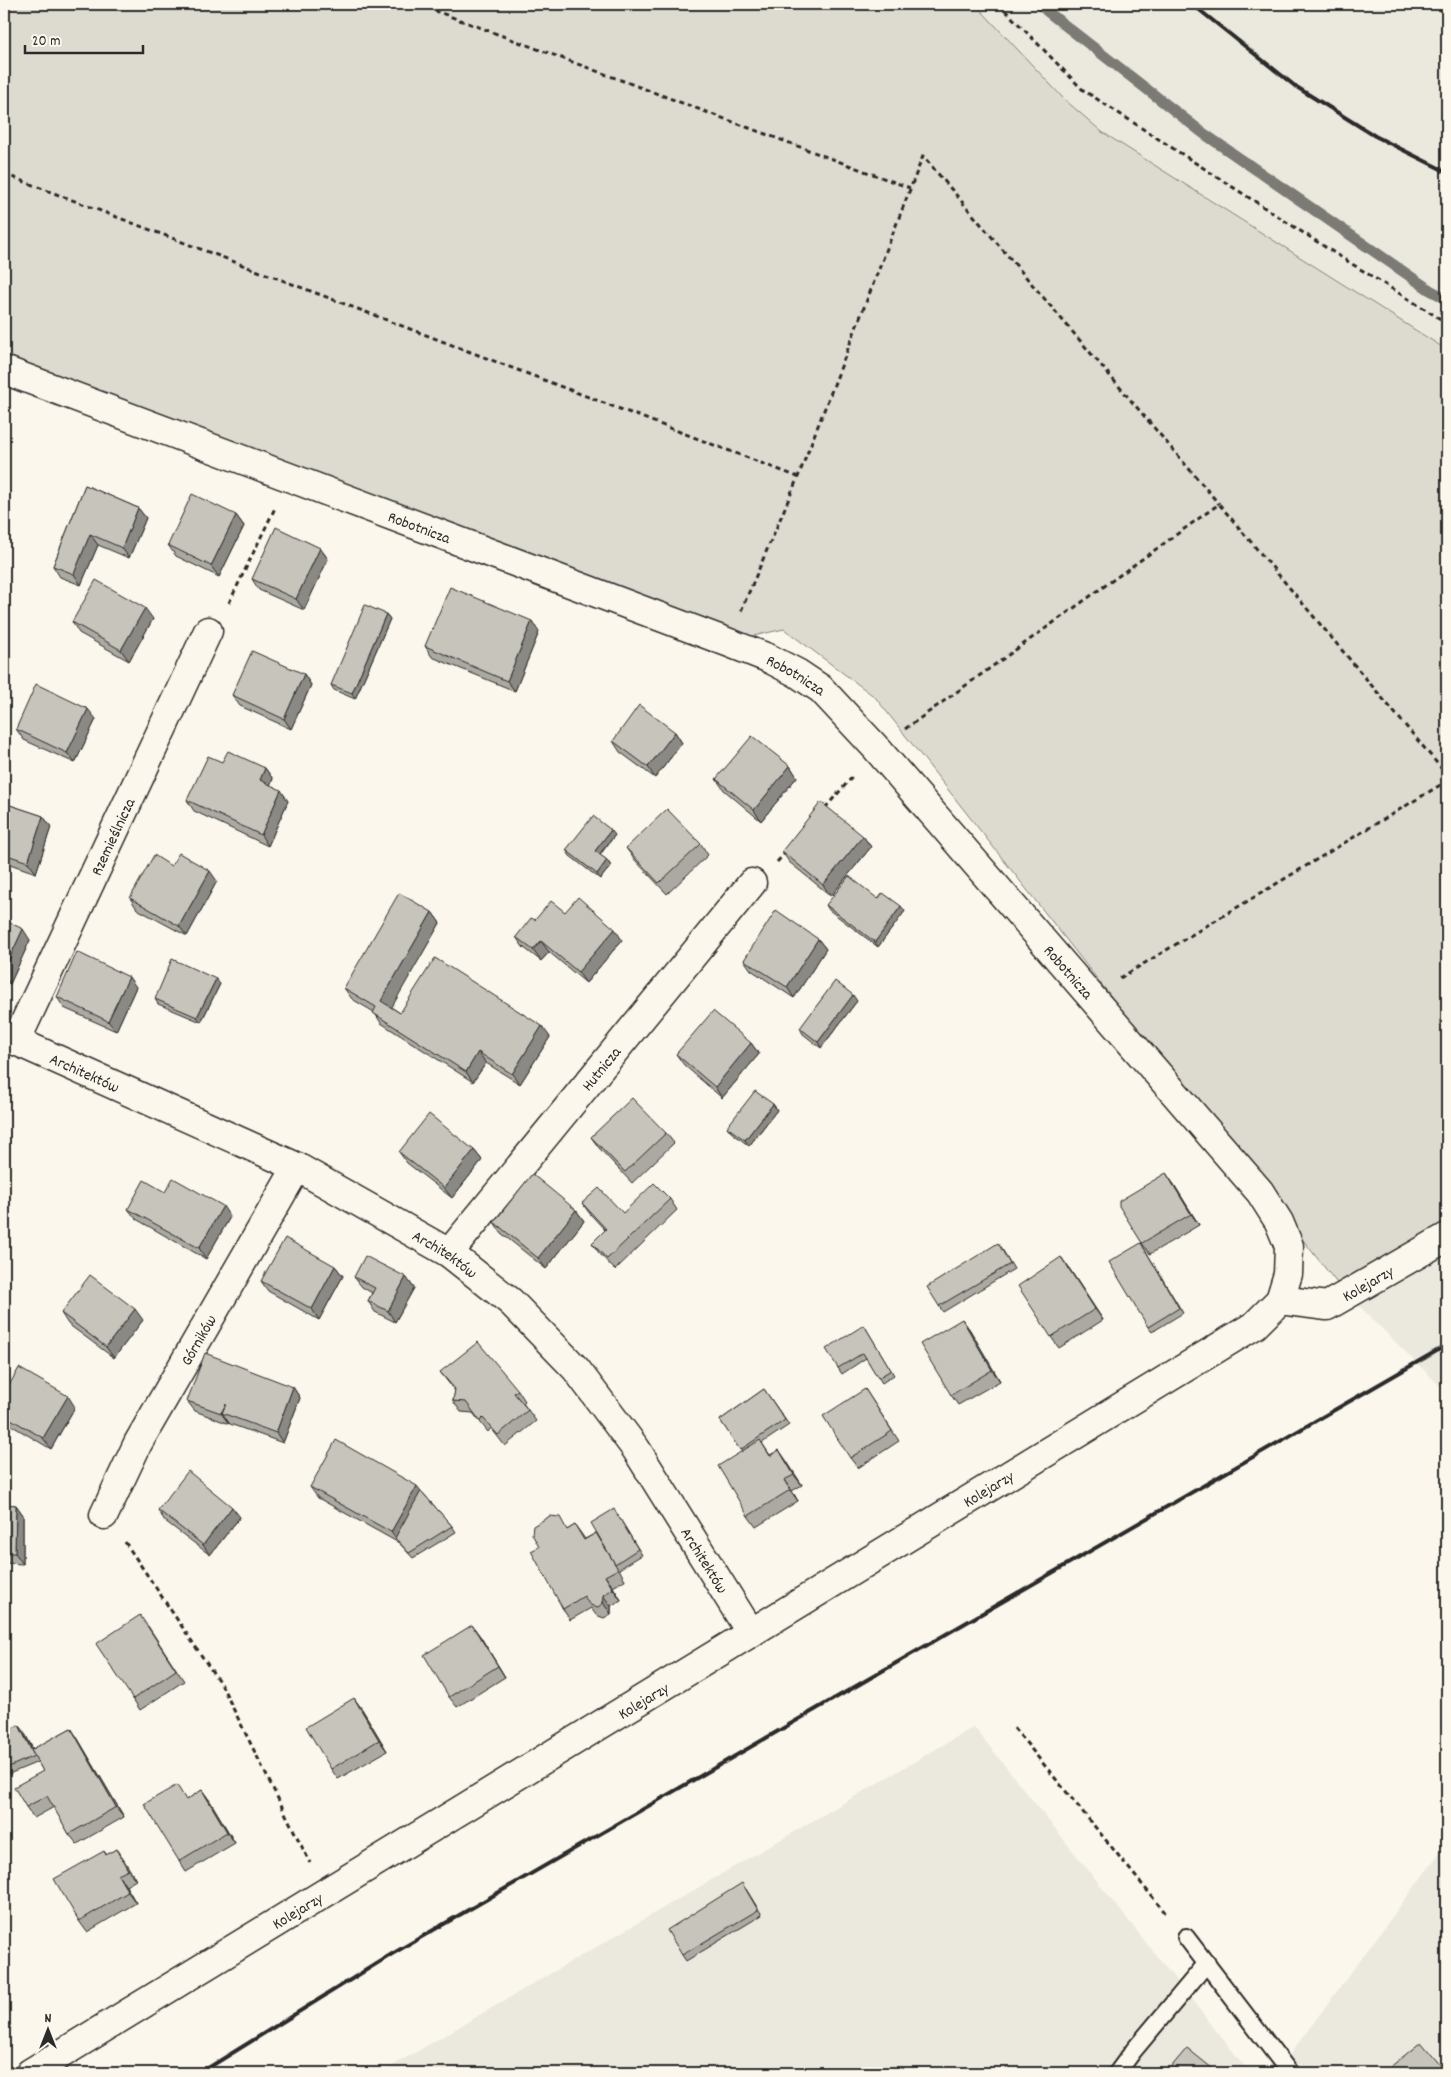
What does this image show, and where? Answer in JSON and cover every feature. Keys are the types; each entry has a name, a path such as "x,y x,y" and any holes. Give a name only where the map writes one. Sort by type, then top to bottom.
{"street":[{"name":"Robotnicza","path":"4,370 768,658 797,673 821,689 877,749 1089,997 1260,1192 1279,1222 1289,1246 1288,1274 1280,1300 1254,1326"},
{"name":"Rzemieślnicza","path":"10,1039 208,631"},
{"name":"Hutnicza","path":"449,1253 752,883"},
{"name":"Architektów","path":"10,1039 298,1167 449,1253 511,1302 576,1369 636,1449 751,1633"},
{"name":"Górników","path":"104,1516 138,1443 298,1167"},
{"name":"Kolejarzy","path":"1280,1300 1326,1306 1447,1237"},
{"name":"Kolejarzy","path":"30,2073 1254,1326"}],"lane":[{"path":"1186,1937 1290,2073"},
{"path":"1117,2073 1207,1963"}],"path":[{"path":"417,4 910,188"},
{"path":"999,4 1083,90 1328,249 1447,323"},
{"path":"727,642 798,477 923,156 1447,775"},
{"path":"4,174 798,477"},
{"path":"208,631 221,620 290,478"},
{"path":"820,814 877,749 1219,504"},
{"path":"1089,997 1447,781"},
{"path":"752,883 769,872 788,850"},
{"path":"104,1516 123,1538 222,1686 325,1893"},
{"path":"1014,1728 1186,1937"}],"shaded area":[{"path":"4,4 975,4 1064,99 1102,132 1447,350 1447,1222 1340,1287 875,697 784,629 727,642 4,370"},
{"path":"975,4 1447,4 1447,350 1102,132 1064,99"},
{"path":"1447,1222 1447,1393 1340,1287"},
{"path":"974,1727 1250,2073 380,2073"},
{"path":"1447,1843 1447,2073 1275,2073 1294,2049"}],"building":[{"path":"85,485 138,508 122,548 90,534 74,574 53,566"},
{"path":"192,494 236,515 211,566 168,545"},
{"path":"276,527 320,548 296,599 252,579"},
{"path":"96,580 145,608 121,650 72,622"},
{"path":"450,587 532,621 507,681 425,646"},
{"path":"365,605 386,614 352,693 331,685"},
{"path":"252,651 304,674 284,719 232,695"},
{"path":"36,684 88,709 67,753 16,729"},
{"path":"639,705 675,732 648,767 613,741"},
{"path":"752,736 790,766 754,810 716,779"},
{"path":"228,751 265,768 260,780 281,790 261,835 187,800 208,756 222,762"},
{"path":"821,802 863,836 823,885 782,851"},
{"path":"4,803 43,816 28,862 4,854"},
{"path":"667,809 701,844 659,883 626,848"},
{"path":"593,816 611,830 595,851 607,860 597,874 566,850"},
{"path":"179,853 210,871 179,926 130,898 154,855 171,866"},
{"path":"849,876 878,899 883,893 901,906 875,942 826,905"},
{"path":"399,893 432,912 381,1001 400,1013 435,958 542,1026 512,1074 478,1052 466,1072 373,1013 376,1007 344,988"},
{"path":"578,897 615,929 578,972 541,941 533,950 516,937 531,918 535,920 551,901 565,912"},
{"path":"776,910 818,939 787,987 744,960"},
{"path":"4,920 23,929 4,970"},
{"path":"77,952 129,977 108,1021 57,997"},
{"path":"172,959 216,979 197,1017 155,999"},
{"path":"835,981 853,995 818,1042 800,1028"},
{"path":"713,1011 751,1043 715,1087 676,1054"},
{"path":"755,1091 773,1104 745,1140 727,1127"},
{"path":"632,1098 666,1133 625,1172 591,1137"},
{"path":"429,1114 474,1150 444,1188 399,1152"},
{"path":"1166,1173 1191,1214 1142,1243 1119,1206 1119,1201"},
{"path":"532,1174 576,1210 538,1258 494,1222"},
{"path":"173,1178 223,1206 199,1248 128,1209 144,1180 165,1192"},
{"path":"654,1183 670,1199 607,1259 592,1243 606,1229 582,1203 599,1188 623,1213"},
{"path":"285,1238 335,1266 312,1309 261,1281"},
{"path":"998,1243 1010,1264 939,1306 927,1287"},
{"path":"1141,1243 1179,1308 1148,1327 1109,1262"},
{"path":"365,1256 406,1277 388,1311 368,1301 375,1288 354,1277"},
{"path":"1061,1257 1095,1309 1051,1337 1018,1286"},
{"path":"90,1275 135,1309 106,1347 61,1313"},
{"path":"962,1319 992,1370 951,1395 920,1344"},
{"path":"864,1325 891,1370 878,1378 863,1353 838,1368 826,1349"},
{"path":"478,1342 518,1390 514,1393 528,1410 498,1435 483,1418 480,1421 466,1402 453,1401 455,1389 440,1372"},
{"path":"205,1353 293,1387 276,1433 222,1413 226,1404 221,1413 187,1401"},
{"path":"19,1368 68,1396 43,1438 4,1415 4,1394"},
{"path":"764,1389 785,1420 740,1450 720,1420"},
{"path":"865,1389 892,1431 850,1458 823,1416"},
{"path":"336,1440 417,1486 391,1532 310,1487"},
{"path":"760,1440 770,1456 779,1450 794,1475 784,1480 790,1490 748,1516 718,1466"},
{"path":"188,1471 232,1507 203,1545 158,1510"},
{"path":"421,1491 452,1526 409,1553 395,1538"},
{"path":"4,1504 16,1505 15,1553 4,1553"},
{"path":"614,1509 638,1549 615,1564 591,1523"},
{"path":"550,1516 560,1517 567,1530 575,1525 584,1540 596,1533 618,1569 605,1576 613,1589 603,1595 603,1603 597,1608 589,1604 584,1596 563,1609 531,1551 539,1547 532,1534 533,1526"},
{"path":"140,1615 176,1670 133,1699 96,1644"},
{"path":"472,1625 498,1666 449,1697 424,1655"},
{"path":"354,1698 379,1740 331,1769 306,1727"},
{"path":"19,1725 34,1756 4,1769 4,1732"},
{"path":"71,1728 116,1807 69,1834 47,1796 26,1807 14,1787 43,1771 31,1750"},
{"path":"177,1785 186,1800 202,1790 227,1832 179,1861 144,1804"},
{"path":"116,1849 128,1870 118,1875 128,1892 79,1921 54,1879 104,1851 106,1855"},
{"path":"742,1883 758,1910 682,1955 667,1930"},
{"path":"1421,2042 1447,2073 1383,2073"},
{"path":"1187,2048 1218,2073 1166,2073"}],"waterway":[{"path":"1040,4 1203,133 1430,290 1447,299"}],"railway":[{"path":"1192,4 1295,86 1375,136 1447,172"},
{"path":"200,2073 392,1954 1447,1345"}]}
